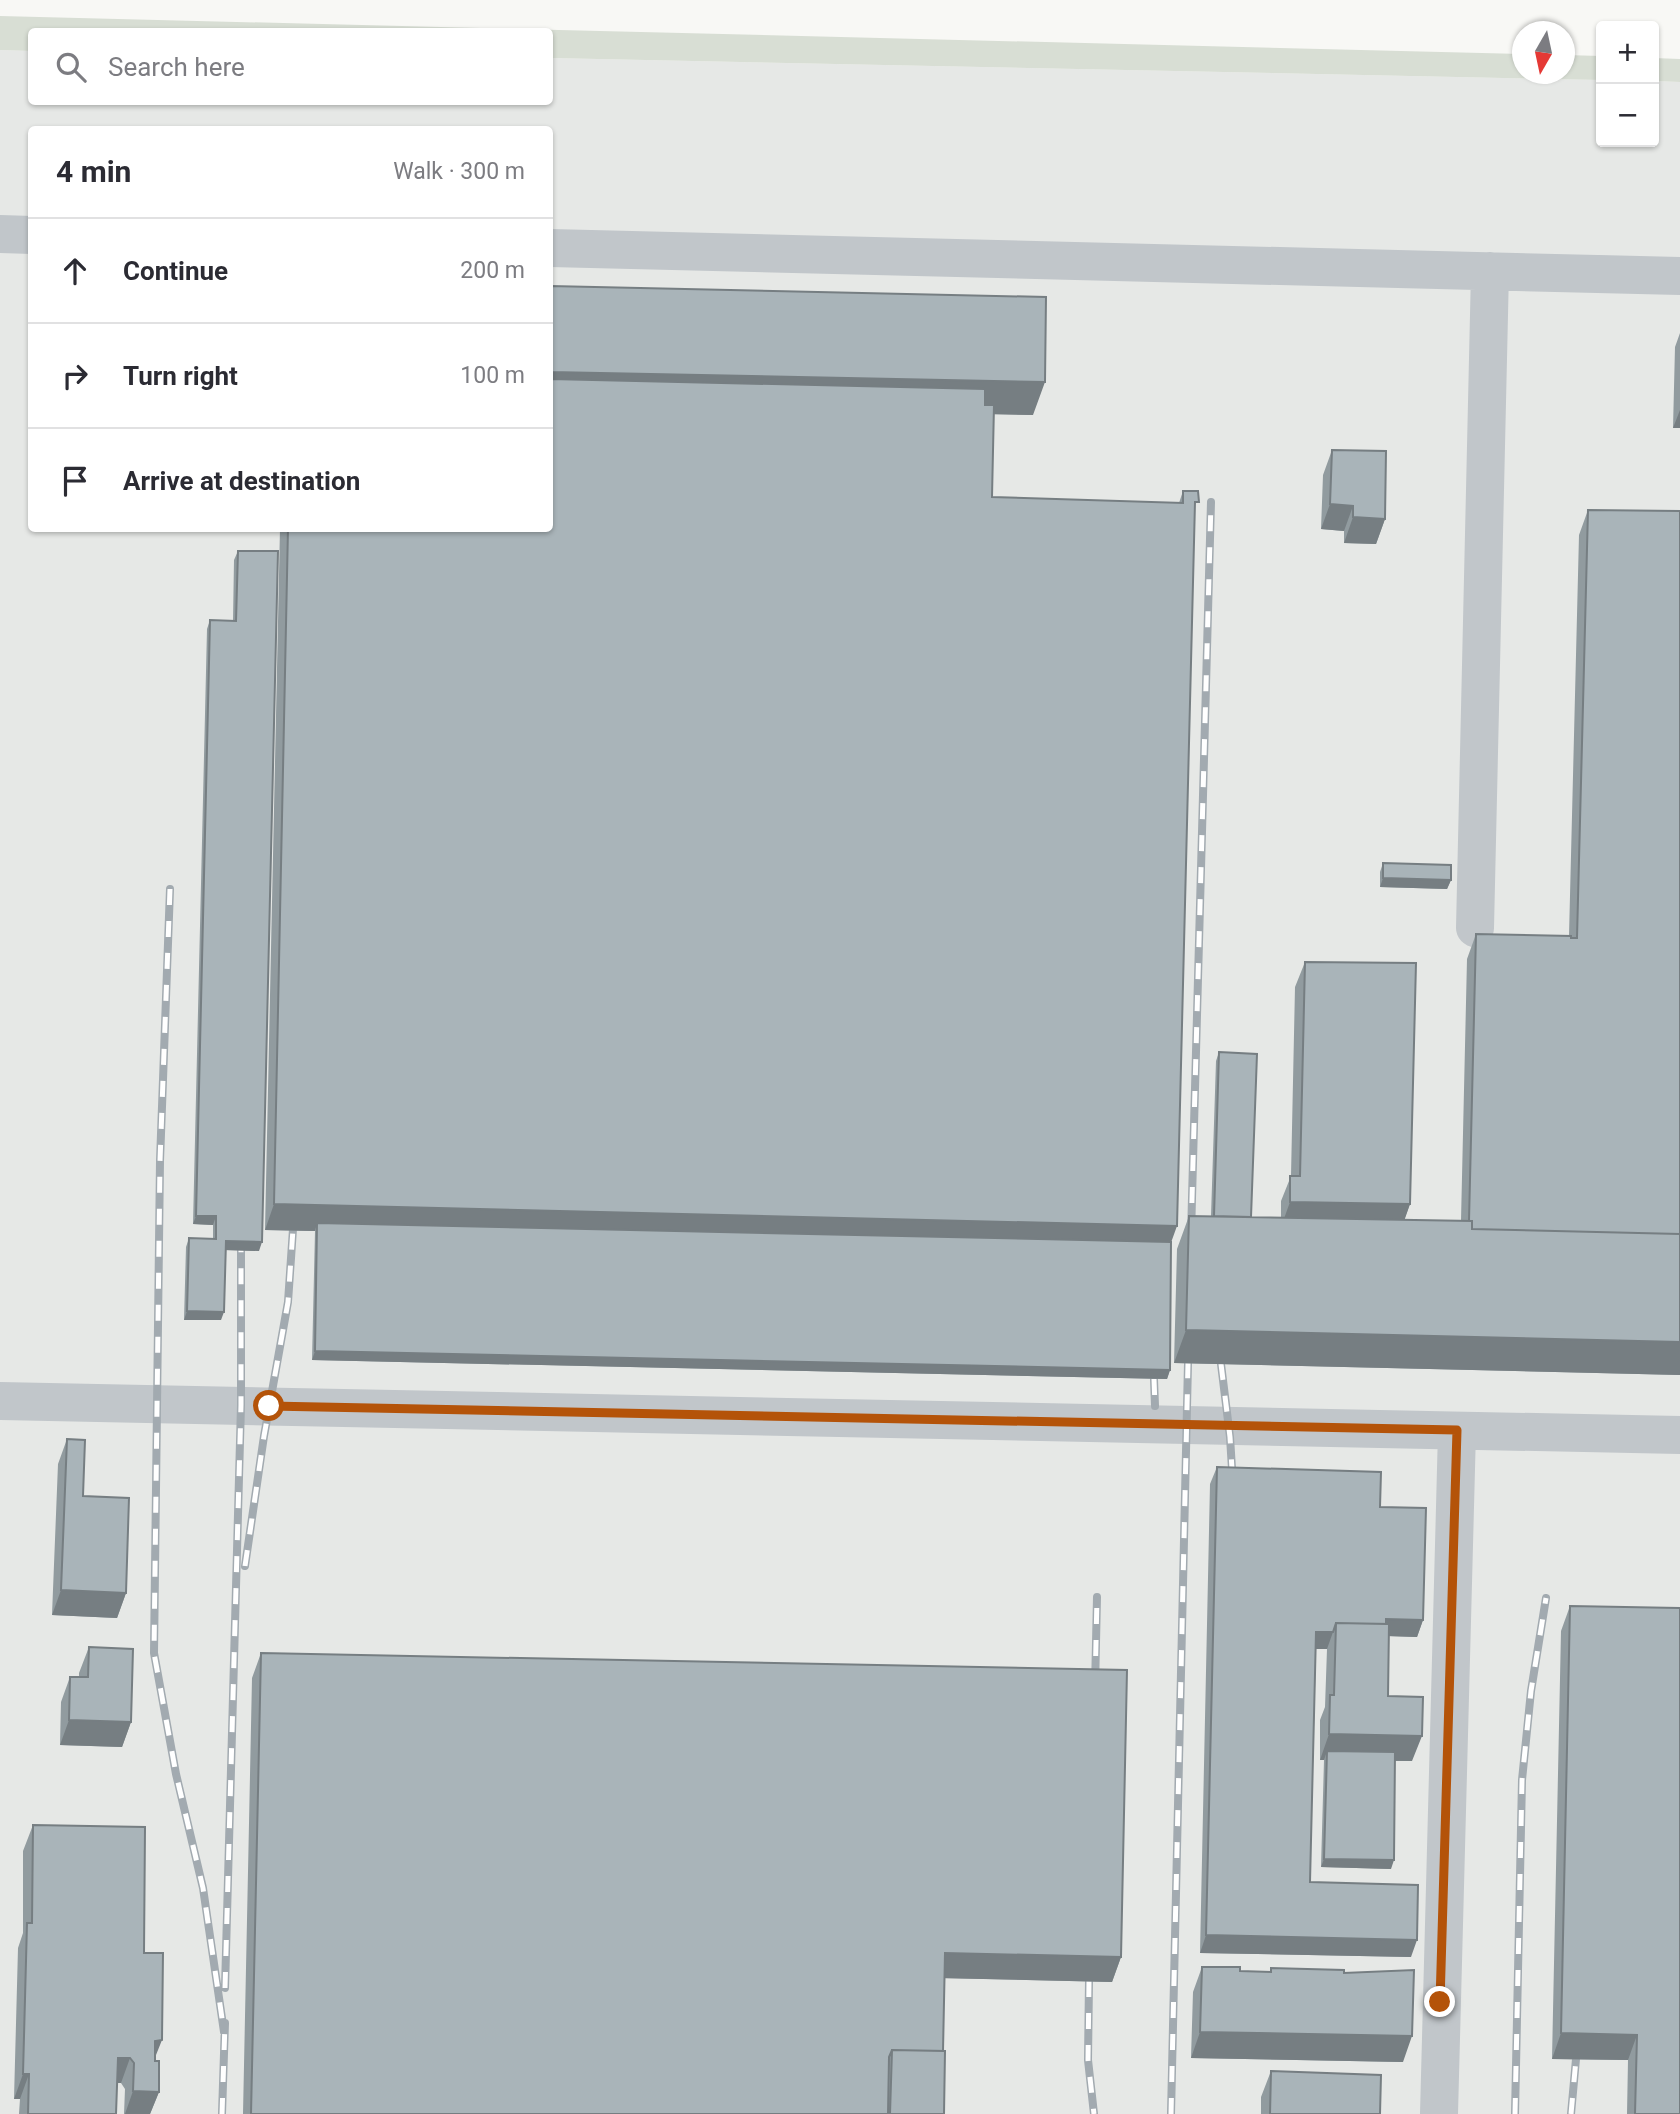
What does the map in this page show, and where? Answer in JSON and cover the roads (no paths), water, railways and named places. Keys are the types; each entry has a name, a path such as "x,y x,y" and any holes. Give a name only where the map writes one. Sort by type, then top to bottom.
{"lane":[{"path":"0,234 28,235"},
{"path":"553,248 1680,276"},
{"path":"1475,928 1490,271"},
{"path":"0,1401 1680,1435"},
{"path":"1439,2114 1457,1430"}],"railway":[{"path":"1191,1235 1211,502"},
{"path":"170,889 160,1161 154,1653 176,1774 203,1888 224,2032"},
{"path":"245,1566 264,1436 288,1302 293,1229"},
{"path":"225,1988 241,1405 241,1250"},
{"path":"1171,2114 1188,1363"},
{"path":"1221,1364 1233,1485"},
{"path":"1154,1379 1155,1406"},
{"path":"1095,1688 1097,1597"},
{"path":"1515,2114 1522,1780 1531,1691 1546,1598"},
{"path":"1089,1981 1088,2060 1094,2114"},
{"path":"222,2114 225,2023"},
{"path":"1571,2114 1576,2059"}]}
